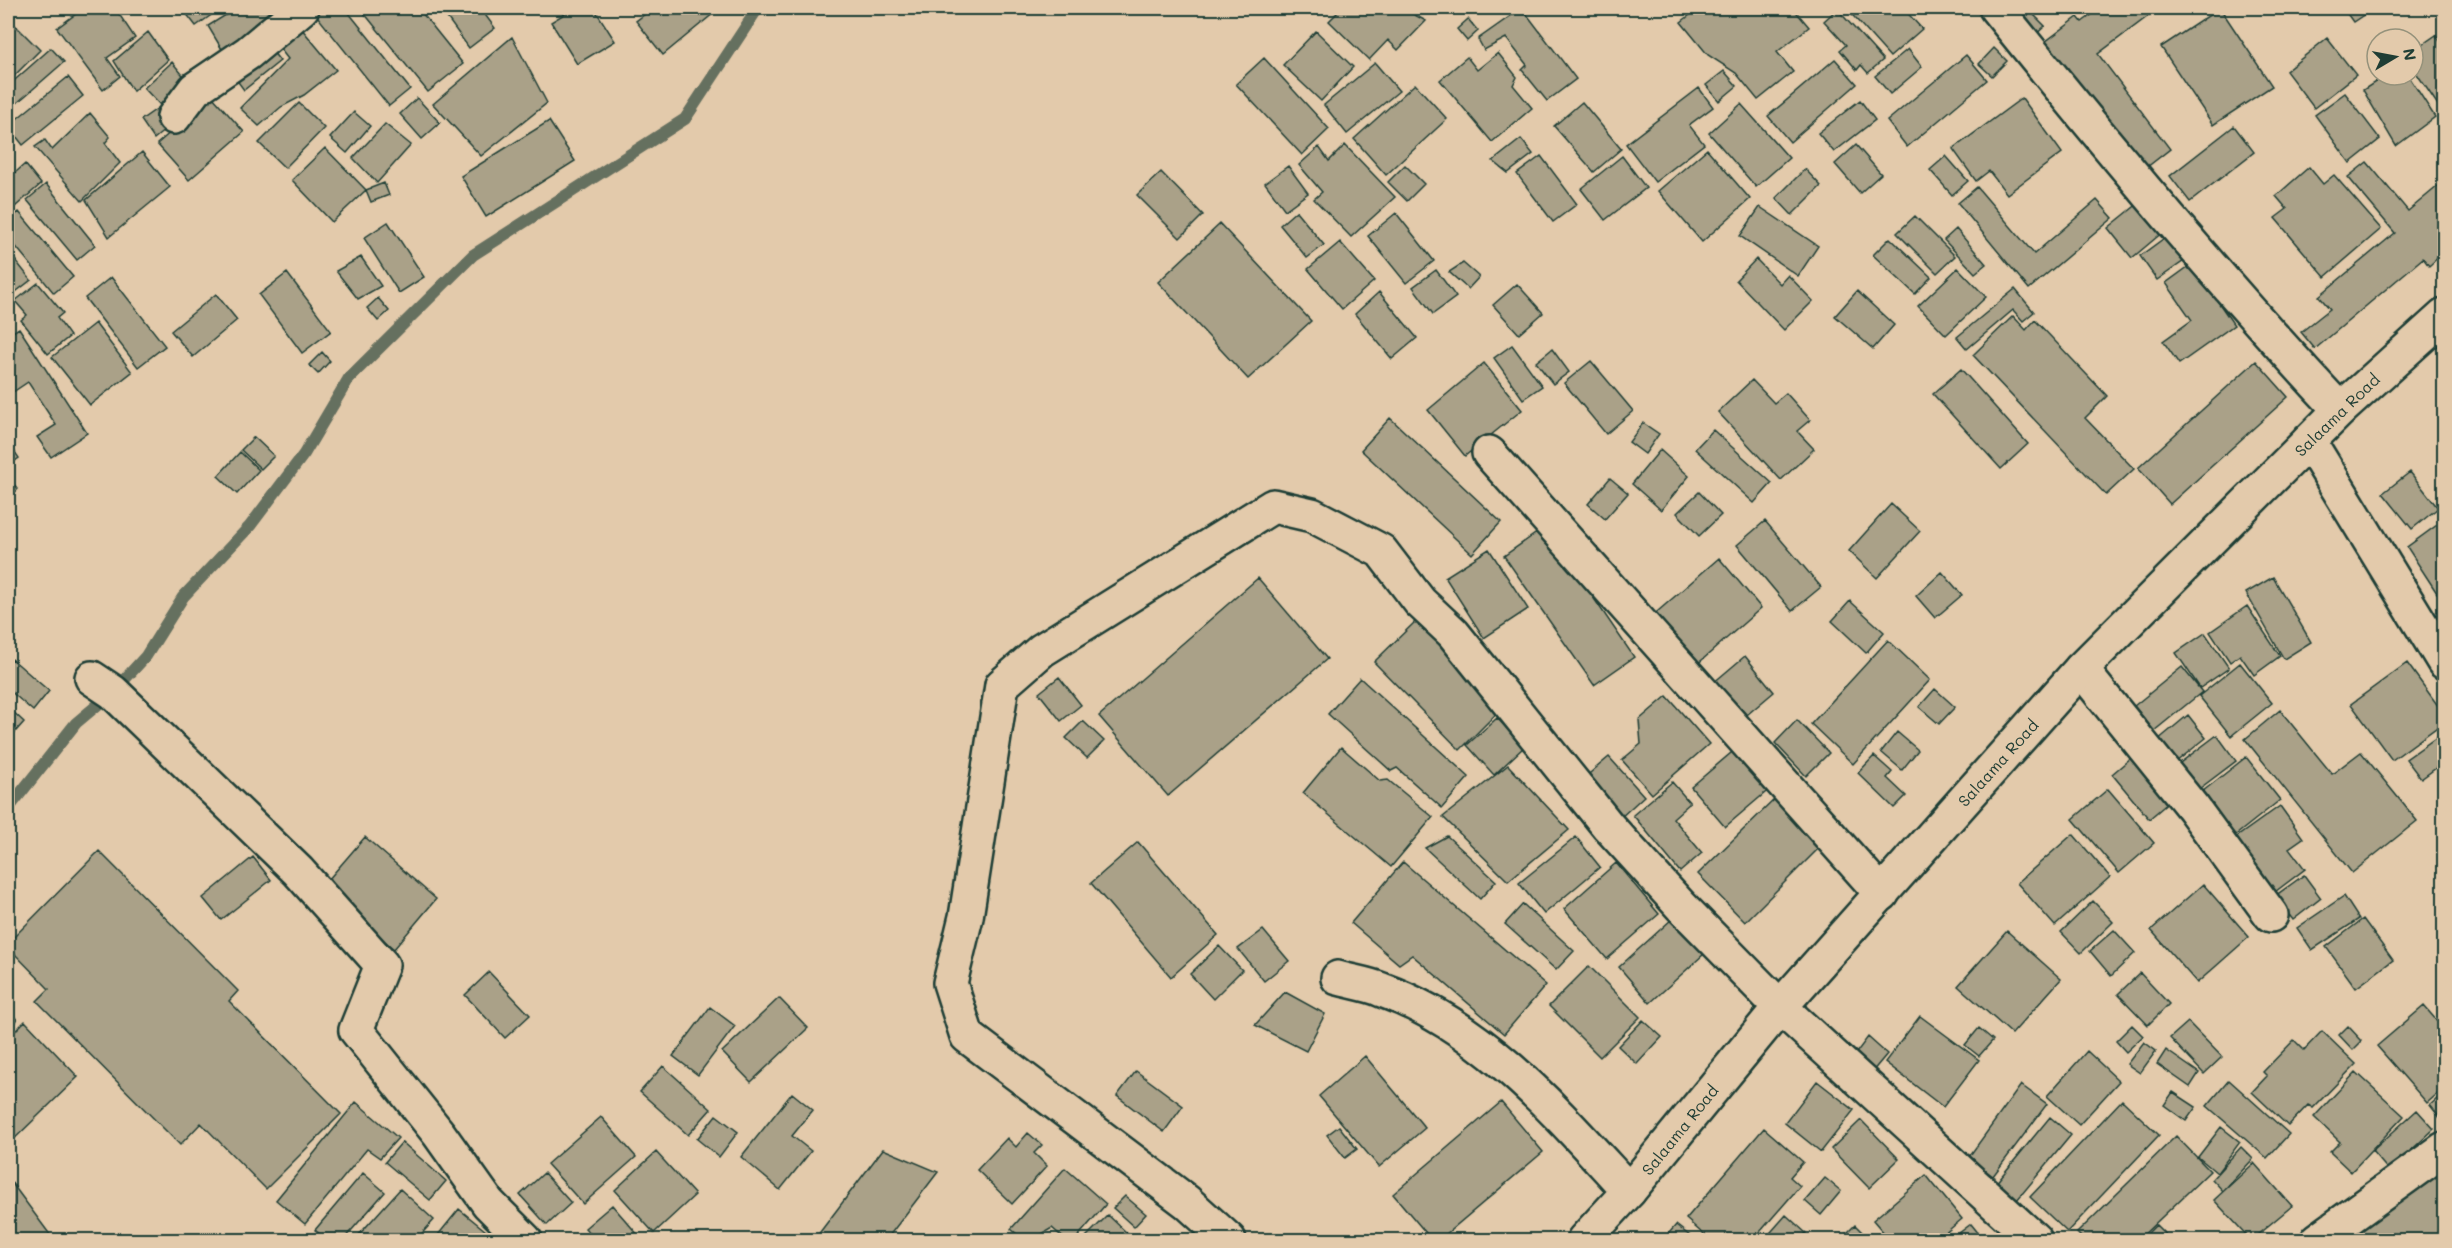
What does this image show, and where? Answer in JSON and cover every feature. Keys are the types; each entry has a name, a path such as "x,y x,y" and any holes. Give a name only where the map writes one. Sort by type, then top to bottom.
{"street":[{"path":"174,117 195,89 248,53 302,8"},
{"path":"1996,8 2259,324 2340,410"},
{"name":"Salaama Road","path":"1584,1240 1629,1191 1780,1007 2081,669 2340,410 2445,316"},
{"path":"2309,441 2445,662"},
{"path":"1489,453 1882,894"},
{"path":"1228,1240 1187,1202 967,1036 950,983 966,917 1002,685 1042,650 1273,507 1312,514 1381,551 1420,602 1453,633 1608,826 1681,906 1780,1007 2035,1240"},
{"path":"2081,669 2193,808 2271,915"},
{"path":"92,678 113,692 298,871 382,965 356,1030 439,1134 488,1203 525,1240"},
{"path":"1338,978 1381,989 1419,1005 1483,1045 1543,1098 1629,1191"},
{"path":"2318,1240 2445,1149"}],"building":[{"path":"84,8 115,8 135,38 107,58 120,76 103,90 57,28"},
{"path":"182,8 221,8 196,26"},
{"path":"237,8 281,8 226,56 208,26"},
{"path":"317,8 345,8 410,89 389,106 313,11"},
{"path":"360,8 418,8 463,64 428,92"},
{"path":"440,8 480,8 495,28 469,48"},
{"path":"574,8 594,8 615,41 577,64 551,22"},
{"path":"653,8 720,8 663,55 636,21"},
{"path":"1331,8 1402,8 1426,21 1398,50 1388,40 1369,60 1329,21 1337,13"},
{"path":"1522,8 1576,79 1547,101 1522,70 1527,65 1506,38 1484,50 1478,39"},
{"path":"1699,8 1793,8 1809,27 1777,52 1793,72 1758,100 1736,73 1708,55 1681,22"},
{"path":"1846,8 1889,8 1893,11 1903,8 1922,29 1890,57"},
{"path":"2023,8 2027,8 2045,26 2030,40 2011,20"},
{"path":"2101,8 2159,8 2098,54 2170,149 2142,171 2045,42 2078,17 2082,22"},
{"path":"2220,8 2272,86 2213,125 2161,47"},
{"path":"2343,8 2374,8 2353,22"},
{"path":"1837,9 1883,60 1868,73 1861,65 1857,70 1840,50 1846,45 1824,21"},
{"path":"8,18 40,50 8,82"},
{"path":"1468,19 1478,31 1467,41 1457,29"},
{"path":"301,28 336,70 304,95 281,107 259,126 240,108 288,59 277,45"},
{"path":"1316,31 1353,67 1321,101 1283,65"},
{"path":"148,32 168,60 133,91 114,61"},
{"path":"2436,35 2444,47 2444,114 2425,86 2425,43"},
{"path":"512,37 547,103 481,156 433,104"},
{"path":"2327,38 2356,75 2314,108 2286,71"},
{"path":"269,47 280,61 244,90 233,75"},
{"path":"51,48 64,62 9,110 8,86"},
{"path":"1994,48 2007,61 1992,76 1979,64"},
{"path":"1908,49 1922,67 1890,94 1875,76"},
{"path":"1498,53 1517,77 1513,85 1532,108 1492,142 1440,80 1467,57 1477,70"},
{"path":"1966,55 1987,80 1907,147 1887,121"},
{"path":"1264,58 1329,129 1302,155 1236,84"},
{"path":"1835,59 1857,84 1790,142 1768,116"},
{"path":"172,62 187,80 160,105 144,88"},
{"path":"1375,63 1399,91 1347,134 1324,105"},
{"path":"1724,71 1737,86 1719,101 1706,85"},
{"path":"68,77 83,96 23,145 8,126"},
{"path":"1415,84 1447,119 1386,175 1354,139"},
{"path":"2368,87 2416,87 2435,117 2396,146 2363,90"},
{"path":"1699,88 1713,107 1689,125 1704,144 1655,182 1626,144"},
{"path":"2345,93 2380,139 2350,163 2315,115"},
{"path":"212,96 244,132 189,180 157,144"},
{"path":"417,98 440,123 422,139 400,114"},
{"path":"2022,98 2062,153 2007,194 1989,171 1976,181 1953,149"},
{"path":"1860,100 1875,120 1834,152 1818,133"},
{"path":"1582,102 1621,149 1594,172 1554,126"},
{"path":"299,103 324,128 285,168 259,143"},
{"path":"1741,104 1789,158 1756,187 1709,133"},
{"path":"158,108 171,125 154,139 141,120"},
{"path":"354,112 370,126 347,153 330,138"},
{"path":"90,113 110,137 105,143 120,163 82,201 35,147 45,140 52,150"},
{"path":"549,121 575,161 486,217 461,176"},
{"path":"385,124 411,145 377,183 353,158"},
{"path":"2234,126 2254,152 2190,202 2170,176"},
{"path":"1521,139 1533,154 1508,173 1493,161"},
{"path":"1345,145 1395,197 1351,237 1314,199 1322,192 1299,165 1319,147 1329,161"},
{"path":"1856,145 1881,174 1860,193 1835,164"},
{"path":"325,148 366,190 332,222 292,180"},
{"path":"1707,149 1750,199 1702,242 1658,191"},
{"path":"142,152 170,187 109,237 86,200"},
{"path":"1541,156 1577,204 1553,222 1517,174"},
{"path":"1622,156 1646,188 1605,220 1581,189"},
{"path":"1946,156 1968,181 1952,195 1930,170"},
{"path":"2367,162 2408,211 2444,181 2444,252 2429,266 2423,258 2315,349 2301,332 2330,309 2319,296 2395,233 2348,177"},
{"path":"25,164 41,184 8,213 8,179"},
{"path":"1405,165 1424,184 1407,201 1388,182"},
{"path":"1288,166 1308,193 1285,210 1265,183"},
{"path":"2309,167 2323,184 2334,175 2381,229 2325,277 2275,218 2287,209 2276,196"},
{"path":"1805,169 1821,186 1792,215 1776,198"},
{"path":"1161,172 1203,215 1180,238 1137,195"},
{"path":"384,183 389,195 371,202 366,190"},
{"path":"46,184 95,245 77,260 27,200"},
{"path":"1977,187 2034,254 2097,200 2113,218 2029,289 1958,203"},
{"path":"2139,203 2163,232 2132,258 2108,228"},
{"path":"1760,207 1818,246 1798,276 1740,236"},
{"path":"1296,211 1324,245 1307,258 1280,225"},
{"path":"19,212 73,277 54,293 8,237 8,221"},
{"path":"1396,213 1434,261 1406,283 1368,236"},
{"path":"1915,216 1955,256 1937,273 1897,233"},
{"path":"388,222 424,277 399,293 364,238"},
{"path":"1220,224 1311,321 1248,379 1158,282"},
{"path":"1956,229 1986,264 1975,273 1944,240"},
{"path":"2167,236 2184,261 2157,280 2140,256"},
{"path":"1890,238 1931,277 1915,294 1873,255"},
{"path":"1340,242 1374,281 1342,309 1308,269"},
{"path":"8,251 31,280 13,294 8,286"},
{"path":"361,257 381,286 358,299 336,271"},
{"path":"1756,259 1780,284 1788,275 1813,301 1784,330 1736,280"},
{"path":"1463,263 1479,277 1468,289 1449,272"},
{"path":"2192,264 2234,325 2179,364 2163,341 2192,320 2166,283"},
{"path":"1958,268 1986,297 1946,335 1918,306"},
{"path":"1436,270 1456,297 1433,314 1413,287"},
{"path":"287,273 331,331 302,353 259,295"},
{"path":"111,277 165,346 138,367 85,298"},
{"path":"38,283 63,313 57,318 70,336 48,354 21,320 27,315 15,301"},
{"path":"1517,284 1543,313 1519,334 1493,305"},
{"path":"2015,289 2034,312 2023,321 2013,310 1967,349 1957,337"},
{"path":"1857,291 1894,325 1873,349 1835,316"},
{"path":"1379,292 1417,338 1392,359 1355,314"},
{"path":"216,294 237,320 193,357 171,331"},
{"path":"378,298 389,311 378,321 367,308"},
{"path":"2013,316 2026,330 2035,320 2107,396 2085,418 2134,469 2106,495 1973,355"},
{"path":"95,323 132,372 90,405 52,357"},
{"path":"19,328 87,433 51,457 37,437 56,425 28,382 13,392 8,384 8,335"},
{"path":"1512,345 1542,386 1523,399 1494,358"},
{"path":"1552,349 1569,372 1553,384 1536,362"},
{"path":"322,352 330,361 318,374 309,365"},
{"path":"1591,361 1633,411 1606,434 1564,383"},
{"path":"2256,361 2288,397 2170,504 2138,468"},
{"path":"1484,363 1522,410 1465,456 1428,410"},
{"path":"1961,369 2028,444 2001,469 1933,394"},
{"path":"1752,380 1774,403 1786,393 1810,420 1797,431 1814,449 1781,480 1718,412"},
{"path":"1390,418 1501,522 1472,554 1361,450"},
{"path":"1643,423 1659,434 1645,454 1629,442"},
{"path":"1713,430 1772,483 1754,503 1695,449"},
{"path":"254,437 274,456 261,469 241,450"},
{"path":"8,442 19,458 8,466"},
{"path":"1660,450 1689,476 1661,510 1632,484"},
{"path":"240,452 259,470 237,494 218,476"},
{"path":"2410,472 2438,508 2412,529 2383,493"},
{"path":"8,478 18,489 8,500"},
{"path":"1610,478 1628,493 1605,519 1588,504"},
{"path":"1699,492 1721,515 1699,536 1677,513"},
{"path":"1891,504 1920,531 1877,578 1849,551"},
{"path":"2444,520 2444,587 2437,593 2407,547"},
{"path":"1765,521 1821,587 1792,611 1737,545"},
{"path":"1545,527 1634,657 1594,685 1504,556"},
{"path":"1489,549 1528,609 1484,638 1445,577"},
{"path":"1719,558 1761,608 1693,668 1650,618"},
{"path":"1942,572 1962,595 1935,618 1916,596"},
{"path":"2273,577 2311,642 2284,659 2246,593"},
{"path":"1258,578 1327,659 1168,796 1099,716"},
{"path":"1850,601 1884,632 1866,653 1832,621"},
{"path":"2247,606 2280,656 2254,675 2240,655 2230,662 2210,632"},
{"path":"1417,620 1503,707 1460,750 1374,662"},
{"path":"2205,633 2229,668 2200,688 2176,653"},
{"path":"1888,640 1930,680 1853,764 1811,724"},
{"path":"1745,656 1774,692 1735,725 1706,689"},
{"path":"12,659 49,691 33,711 8,689 8,665"},
{"path":"2240,663 2272,703 2231,736 2199,696"},
{"path":"2407,663 2444,714 2444,722 2392,760 2351,704"},
{"path":"2182,667 2202,692 2154,731 2134,706"},
{"path":"1059,677 1081,705 1061,721 1039,693"},
{"path":"1360,678 1469,777 1442,808 1397,768 1391,771 1328,714"},
{"path":"1935,689 1955,707 1939,724 1919,707"},
{"path":"1667,696 1709,744 1652,794 1622,760 1641,744 1639,720"},
{"path":"8,707 24,722 8,740"},
{"path":"2280,710 2332,774 2361,752 2417,821 2352,873 2245,739"},
{"path":"2188,715 2206,738 2176,762 2158,740"},
{"path":"1497,718 1524,747 1494,775 1467,745"},
{"path":"1797,720 1829,753 1806,776 1775,743"},
{"path":"1083,721 1104,741 1087,758 1066,738"},
{"path":"1897,732 1918,750 1902,770 1881,752"},
{"path":"2444,732 2444,762 2421,779 2406,759"},
{"path":"2217,735 2236,761 2195,792 2176,766"},
{"path":"1341,747 1380,781 1388,780 1433,817 1391,867 1303,793"},
{"path":"1738,747 1772,787 1725,827 1691,787"},
{"path":"2138,752 2176,796 2149,819 2112,774"},
{"path":"1874,756 1892,772 1887,778 1906,796 1894,808 1858,773"},
{"path":"1609,757 1644,796 1619,819 1584,778"},
{"path":"2246,757 2280,800 2227,842 2193,799"},
{"path":"1508,765 1569,830 1508,881 1443,817"},
{"path":"1672,782 1690,803 1673,818 1702,853 1680,872 1633,815"},
{"path":"2108,789 2154,843 2119,873 2073,819"},
{"path":"1779,795 1825,842 1745,922 1698,874"},
{"path":"2280,806 2303,838 2289,848 2305,869 2267,898 2227,844"},
{"path":"2073,834 2110,877 2055,926 2017,883"},
{"path":"1447,836 1496,881 1480,899 1425,848"},
{"path":"365,837 436,899 394,949 322,887"},
{"path":"1576,837 1600,867 1544,914 1519,883"},
{"path":"1138,842 1218,935 1171,977 1091,883"},
{"path":"99,851 238,991 229,1001 341,1114 266,1189 201,1123 180,1145 37,1001 49,989 8,947 8,943"},
{"path":"253,857 271,880 221,920 203,898"},
{"path":"1403,862 1546,985 1504,1034 1412,955 1399,964 1351,923"},
{"path":"1616,863 1659,914 1607,959 1564,909"},
{"path":"2304,875 2321,898 2293,920 2275,896"},
{"path":"2203,884 2249,937 2197,983 2151,930"},
{"path":"2344,896 2359,919 2312,950 2297,928"},
{"path":"2093,901 2113,922 2081,953 2061,932"},
{"path":"1523,904 1574,951 1556,970 1505,924"},
{"path":"1672,919 1704,954 1650,1003 1619,967"},
{"path":"2363,919 2393,960 2356,988 2326,947"},
{"path":"1263,930 1289,961 1264,981 1238,949"},
{"path":"2114,930 2135,953 2111,976 2090,951"},
{"path":"2007,931 2061,979 2012,1034 1958,986"},
{"path":"1219,946 1242,970 1213,999 1190,974"},
{"path":"1589,966 1640,1017 1600,1057 1549,1006"},
{"path":"489,972 530,1015 505,1038 465,995"},
{"path":"2140,973 2169,1004 2148,1025 2118,994"},
{"path":"1285,992 1325,1014 1306,1051 1255,1025"},
{"path":"779,998 808,1028 751,1082 722,1052"},
{"path":"2424,1006 2444,1029 2444,1088 2427,1103 2377,1046"},
{"path":"710,1007 735,1026 698,1075 673,1056"},
{"path":"8,1008 17,1020 8,1028"},
{"path":"1920,1016 1979,1060 1943,1107 1885,1062"},
{"path":"1643,1020 1662,1037 1637,1064 1618,1046"},
{"path":"25,1021 78,1077 8,1145 8,1038"},
{"path":"2188,1022 2222,1057 2204,1074 2170,1038"},
{"path":"2132,1025 2143,1036 2126,1052 2116,1041"},
{"path":"2348,1026 2362,1041 2353,1050 2339,1035"},
{"path":"1979,1028 1993,1040 1979,1056 1965,1045"},
{"path":"2322,1031 2356,1064 2313,1108 2308,1105 2288,1126 2252,1092 2267,1076 2263,1072 2294,1040 2304,1050"},
{"path":"1868,1037 1887,1054 1872,1072 1853,1057"},
{"path":"2144,1042 2156,1051 2140,1073 2127,1064"},
{"path":"2166,1050 2199,1073 2190,1087 2157,1064"},
{"path":"2087,1051 2119,1081 2079,1125 2047,1096"},
{"path":"1365,1056 1425,1128 1379,1167 1319,1096"},
{"path":"663,1066 711,1109 688,1135 640,1092"},
{"path":"1136,1071 1183,1106 1164,1132 1117,1096"},
{"path":"2356,1072 2404,1116 2351,1172 2330,1152 2340,1142 2314,1117"},
{"path":"2229,1080 2289,1134 2267,1158 2207,1106"},
{"path":"1817,1081 1854,1110 1821,1152 1785,1123"},
{"path":"2021,1085 2047,1104 1993,1176 1968,1158"},
{"path":"2173,1092 2196,1107 2186,1121 2164,1105"},
{"path":"792,1093 813,1110 792,1136 811,1151 780,1190 741,1157"},
{"path":"2444,1093 2444,1123 2430,1105"},
{"path":"2122,1100 2159,1135 2067,1232 2030,1197"},
{"path":"356,1102 398,1138 380,1158 367,1149 305,1224 276,1200"},
{"path":"1501,1102 1543,1152 1439,1240 1432,1240 1393,1194"},
{"path":"2417,1110 2434,1129 2389,1171 2372,1151"},
{"path":"716,1115 738,1132 719,1157 697,1139"},
{"path":"601,1117 636,1157 583,1204 547,1164"},
{"path":"2050,1117 2071,1135 2012,1206 1991,1189"},
{"path":"1861,1120 1899,1159 1869,1188 1831,1149"},
{"path":"1339,1126 1357,1149 1345,1158 1327,1135"},
{"path":"2221,1127 2240,1142 2217,1173 2198,1157"},
{"path":"1764,1128 1803,1162 1790,1177 1800,1186 1753,1240 1710,1240 1686,1219"},
{"path":"1028,1133 1042,1145 1034,1153 1047,1166 1012,1204 977,1170 1007,1138 1016,1147"},
{"path":"2176,1136 2210,1171 2138,1240 2084,1240 2077,1233"},
{"path":"402,1142 446,1181 430,1200 385,1162"},
{"path":"2241,1147 2253,1159 2223,1191 2212,1179"},
{"path":"883,1149 938,1172 886,1240 814,1240"},
{"path":"656,1152 695,1195 654,1233 615,1190"},
{"path":"2254,1163 2292,1206 2251,1240 2214,1200"},
{"path":"2444,1163 2444,1240 2343,1240"},
{"path":"1065,1168 1106,1204 1075,1240 1066,1240 1052,1228 1032,1240 1024,1240 1011,1229"},
{"path":"363,1173 385,1192 343,1240 327,1240 315,1230"},
{"path":"544,1173 571,1203 547,1225 520,1195"},
{"path":"1926,1175 1962,1219 1937,1240 1890,1240 1873,1220"},
{"path":"8,1178 54,1240 8,1240"},
{"path":"1825,1178 1841,1191 1821,1215 1805,1201"},
{"path":"400,1189 434,1220 416,1240 361,1240 357,1237"},
{"path":"1125,1196 1146,1214 1134,1227 1113,1208"},
{"path":"612,1205 639,1236 634,1240 596,1240 585,1228"},
{"path":"459,1209 497,1240 434,1240"},
{"path":"1108,1215 1129,1235 1124,1240 1083,1240"},
{"path":"1786,1215 1806,1233 1800,1240 1764,1240"},
{"path":"1971,1224 1984,1240 1950,1240"},
{"path":"1676,1225 1695,1240 1663,1240"},
{"path":"1855,1225 1870,1240 1840,1240"},
{"path":"2156,1225 2171,1240 2141,1240"}],"waterway":[{"path":"8,809 76,723 113,692 146,656 183,597 250,526 304,454 349,378 473,255 685,119 758,8"}]}
